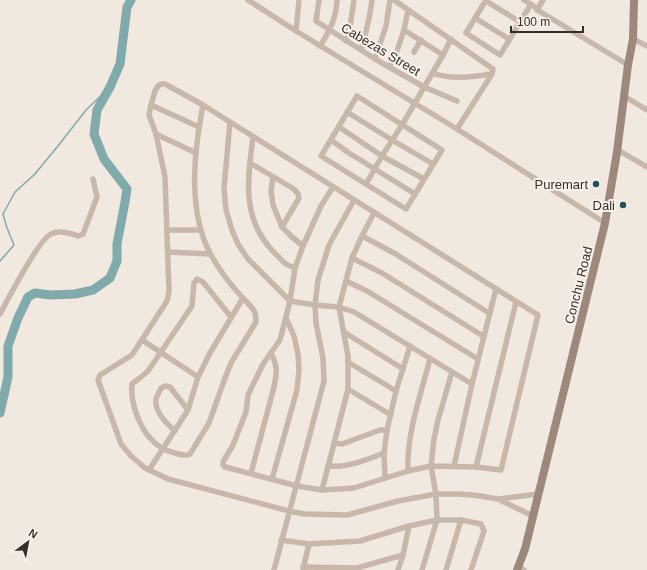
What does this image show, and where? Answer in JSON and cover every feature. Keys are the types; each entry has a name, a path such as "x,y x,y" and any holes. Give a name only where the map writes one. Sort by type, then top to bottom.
{"main road":[{"name":"Conchu Road","path":"520,569 605,223 618,150 628,65 633,39 634,0"}],"street":[{"path":"248,0 605,223"},
{"path":"296,31 299,0"},
{"name":"Cabezas Street","path":"319,0 316,21 375,59 424,87 457,101"},
{"path":"320,46 330,30 337,0"},
{"path":"346,41 354,0"},
{"path":"361,50 369,23 372,0"},
{"path":"375,59 386,26 390,0"},
{"path":"394,0 451,39 492,71"},
{"path":"520,22 486,0 466,34 500,55 531,4"},
{"path":"524,0 537,10 628,65"},
{"path":"537,10 543,0"},
{"path":"389,66 396,54 404,30 408,10"},
{"path":"475,18 509,39"},
{"path":"404,30 443,55"},
{"path":"366,184 402,126 451,39"},
{"path":"633,39 647,46"},
{"path":"414,52 421,40"},
{"path":"432,73 449,77 476,76 492,71"},
{"path":"457,130 492,71"},
{"path":"333,187 321,206 302,246 295,268 290,301 280,340 263,364 248,395 246,412 233,445 223,462 223,465 225,467 297,486 322,490 354,488 408,471 431,466 476,467 501,470 538,315 203,105 165,84 158,86 155,91 149,115 156,134 165,177 169,292 167,301 132,355 100,375 98,380 121,444 131,456 145,468 168,479 304,514 347,515 398,501 436,494 457,494 498,499 533,516"},
{"path":"357,96 402,126 442,150 406,209 321,156 357,96"},
{"path":"624,96 647,110"},
{"path":"151,105 198,128"},
{"path":"203,105 198,128 194,178 194,192 200,230 210,254 219,269 242,298 253,308 256,314 256,322 231,363 224,378 209,422 188,455 169,452 151,440 140,424 131,392 132,384 148,371 192,306 194,283 197,279 203,282 231,317"},
{"path":"347,112 433,164"},
{"path":"230,122 224,188 226,210 238,244 248,259 290,301 339,307 354,312 472,384"},
{"path":"339,127 382,156 424,179"},
{"path":"156,134 196,153"},
{"path":"253,137 248,185 250,206 255,223 266,243 286,264 295,268"},
{"path":"331,140 349,153 415,194"},
{"path":"618,150 647,167"},
{"path":"250,163 294,189 298,194 298,198 282,227"},
{"path":"273,177 271,191 273,205 282,227 302,246"},
{"path":"0,314 42,241 51,234 65,232 78,236 83,234 97,197 93,179"},
{"path":"274,570 324,381 323,358 316,323 315,305 318,280 329,245 354,200"},
{"path":"322,490 348,389 348,356 339,307 352,258 374,213"},
{"path":"167,230 200,230"},
{"path":"362,236 394,253 489,313"},
{"path":"168,252 210,254"},
{"path":"352,258 382,273 483,336"},
{"path":"346,281 367,291 478,359"},
{"path":"454,466 483,336 496,289"},
{"path":"149,470 188,410 198,377 242,298"},
{"path":"476,467 516,302"},
{"path":"272,479 297,390 299,370 298,354 294,336 286,318"},
{"path":"344,332 402,369"},
{"path":"142,340 198,377"},
{"path":"385,478 384,453 387,430 402,369 410,346"},
{"path":"251,473 277,373 276,362 271,353"},
{"path":"408,471 412,428 430,359"},
{"path":"348,362 396,391"},
{"path":"422,570 437,520 436,494 431,466 434,439 452,372"},
{"path":"175,431 160,415 156,403 156,398 161,388 165,386 170,387 188,410"},
{"path":"348,389 391,414"},
{"path":"334,443 342,444 380,430 387,430"},
{"path":"328,466 334,467 352,464 384,453"},
{"path":"498,499 538,494"},
{"path":"281,540 309,544 360,541 409,526 437,520 461,520 481,524 484,531 471,570"},
{"path":"446,570 461,520"},
{"path":"398,570 403,555 409,526"},
{"path":"309,544 303,569 357,568 403,555"}],"waterway":[{"path":"0,413 8,377 8,346 18,318 28,297 35,293 50,295 75,294 93,290 110,278 117,261 117,244 127,189 104,159 94,134 97,110 110,87 120,64 127,7 131,0"},
{"path":"0,261 14,245 3,214 15,192 34,175 86,110 110,87"}],"place":[{"name":"Puremart","path":"596,184"},
{"name":"Dali","path":"623,205"}]}
